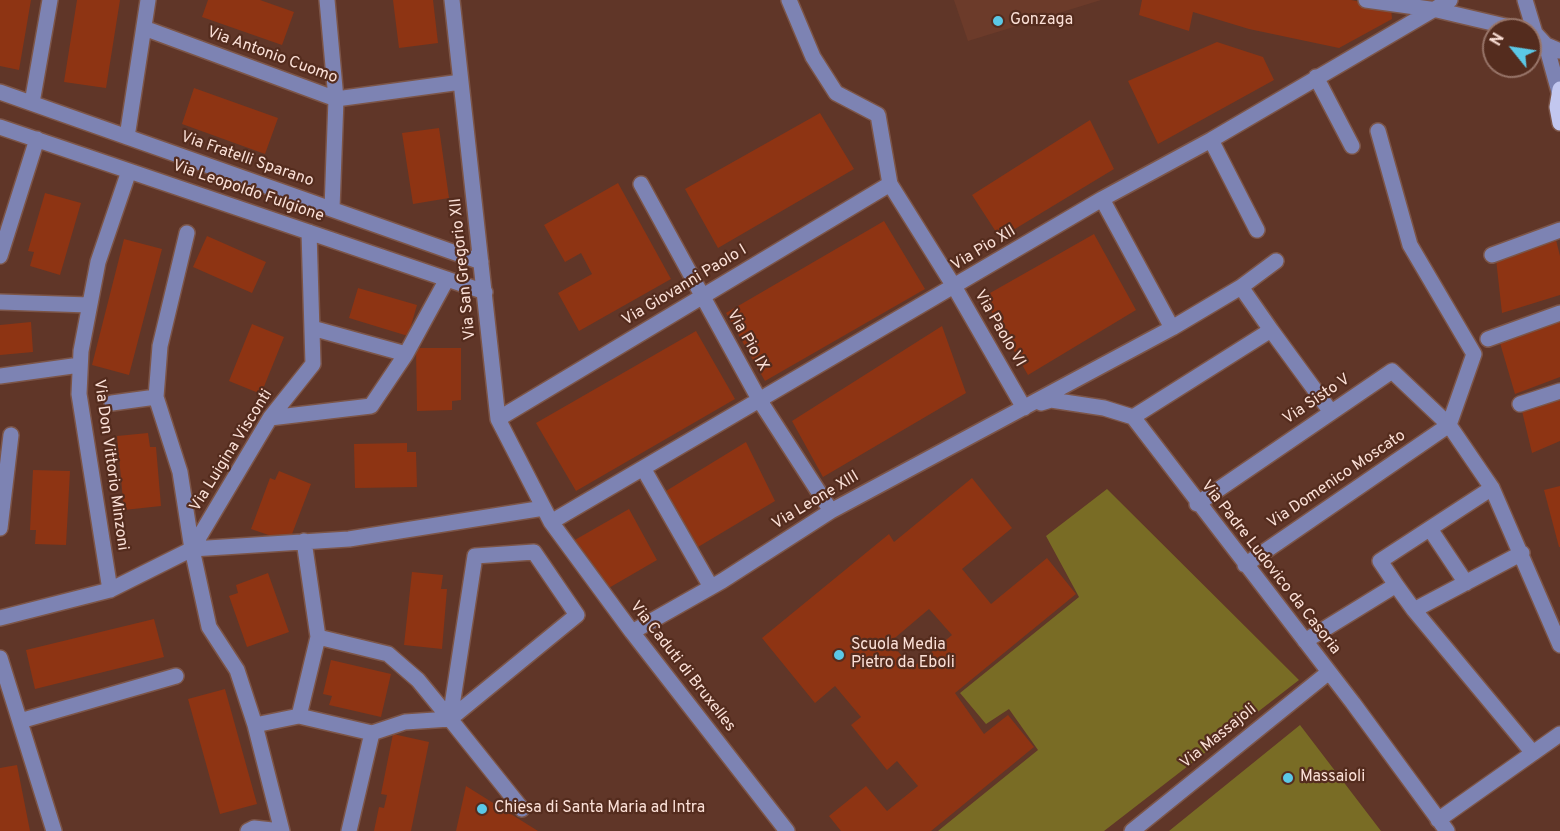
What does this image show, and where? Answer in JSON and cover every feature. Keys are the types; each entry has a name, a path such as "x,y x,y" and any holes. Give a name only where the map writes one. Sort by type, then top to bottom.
{"main road":[{"path":"1559,90 1560,123"}],"street":[{"path":"32,103 50,0"},
{"path":"127,137 148,0"},
{"path":"327,0 336,99 332,209"},
{"name":"Via San Gregorio XII","path":"452,0 498,419 551,522"},
{"name":"Via Paolo VI","path":"789,0 813,57 836,93 878,115 890,184 955,288 1023,408"},
{"path":"1368,0 1437,10 1482,21"},
{"name":"Via Pio XII","path":"551,522 955,288 1102,199 1211,140 1437,10 1450,0"},
{"path":"1525,0 1527,18"},
{"name":"Via Antonio Cuomo","path":"144,28 336,99 461,82"},
{"path":"1553,48 1559,90"},
{"path":"1316,78 1352,146"},
{"name":"Via Fratelli Sparano","path":"0,92 481,262"},
{"name":"Via Leopoldo Fulgione","path":"0,127 485,292"},
{"path":"1378,131 1410,245 1474,354 1449,425 1492,488 1560,645"},
{"path":"0,256 37,140"},
{"path":"1211,140 1257,230"},
{"name":"Via Don Vittorio Minzoni","path":"110,590 79,394 80,364 98,262 129,171"},
{"name":"Via Pio IX","path":"641,183 701,297 760,400 831,511"},
{"name":"Via Giovanni Paolo I","path":"498,419 890,184"},
{"path":"1102,199 1172,328"},
{"path":"1492,255 1560,230"},
{"name":"Via Luigina Visconti","path":"192,549 270,417 312,364 309,232"},
{"path":"187,233 160,346 156,397 180,472 192,549 209,627 237,670 255,725 281,831 254,828 248,831"},
{"path":"1023,408 1172,328 1241,287 1276,261"},
{"path":"270,417 371,406 406,354 447,279"},
{"path":"1241,287 1331,412"},
{"path":"0,302 89,305"},
{"path":"1488,339 1560,313"},
{"path":"312,328 406,354"},
{"path":"1023,408 1051,400 1104,408 1133,417 1271,330"},
{"path":"0,376 80,364"},
{"name":"Via Sisto V","path":"1197,504 1392,371 1449,425"},
{"path":"1521,404 1560,391"},
{"path":"112,403 156,397"},
{"name":"Via Leone XIII","path":"633,632 711,588 831,511 975,431 1023,408"},
{"name":"Via Padre Ludovico da Casoria","path":"1133,417 1443,825"},
{"name":"Via Domenico Moscato","path":"1245,565 1449,425"},
{"path":"0,528 11,435"},
{"path":"643,468 711,588"},
{"path":"1492,488 1380,561 1414,610 1533,753"},
{"path":"0,618 110,590 192,549 349,539 544,508"},
{"name":"Via Caduti di Bruxelles","path":"551,522 787,831"},
{"path":"1430,529 1466,583"},
{"path":"299,716 318,638 304,541"},
{"path":"255,725 299,716 372,733 405,722 450,719 577,615 534,552 475,556 450,719"},
{"path":"1414,610 1522,554"},
{"path":"1305,641 1396,585"},
{"path":"318,638 388,654 418,680 522,809"},
{"path":"0,658 54,831"},
{"name":"Via Massajoli","path":"1132,831 1329,672"},
{"path":"20,722 176,676"},
{"path":"349,831 372,733"},
{"path":"1443,825 1560,734"}],"shaded area":[{"name":"Gonzaga","path":"954,0 1101,0 968,41"},
{"path":"1107,489 1299,680 1104,831 938,831 1038,750 1009,709 986,724 960,693 1079,597 1046,536"},
{"name":"Massaioli","path":"1300,725 1381,831 1169,831"}],"building":[{"path":"0,0 31,0 19,70 0,66"},
{"path":"77,0 120,0 106,88 64,82"},
{"path":"208,0 260,0 294,12 282,45 202,17"},
{"path":"393,0 433,0 438,43 399,48"},
{"path":"1142,0 1351,0 1391,8 1392,19 1339,48 1249,29 1193,12 1189,31 1139,15"},
{"path":"1217,42 1263,57 1274,80 1158,144 1128,81"},
{"path":"194,88 278,118 265,154 182,124"},
{"path":"820,113 854,169 718,248 685,189"},
{"path":"1090,120 1114,169 1000,238 972,195"},
{"path":"439,128 449,198 413,204 402,133"},
{"path":"618,183 671,279 579,331 558,293 592,274 581,253 565,262 544,225"},
{"path":"45,193 81,203 60,275 30,266 34,252 28,251"},
{"path":"884,221 925,289 765,381 726,313"},
{"path":"1094,234 1136,310 1028,375 983,297"},
{"path":"207,236 266,262 252,293 193,267"},
{"path":"124,239 162,249 129,375 92,365"},
{"path":"1556,240 1560,256 1560,295 1502,313 1496,259"},
{"path":"358,288 417,305 408,336 349,318"},
{"path":"1560,321 1560,377 1515,394 1500,343"},
{"path":"31,322 33,352 0,355 0,325"},
{"path":"252,324 284,337 261,394 229,381"},
{"path":"942,326 966,393 823,477 792,421"},
{"path":"696,331 735,399 576,491 536,423"},
{"path":"416,348 461,348 461,400 452,401 452,410 417,411"},
{"path":"1560,399 1560,441 1532,453 1522,411"},
{"path":"148,433 150,447 156,447 161,506 124,510 117,436"},
{"path":"746,442 775,501 698,547 666,491"},
{"path":"407,443 407,452 416,452 417,487 355,488 354,444"},
{"path":"33,470 70,471 66,545 35,544 36,530 30,530"},
{"path":"279,471 311,484 289,542 251,529 270,478 275,480"},
{"name":"Scuola Media Pietro da Eboli","path":"972,478 1012,528 962,569 991,604 1047,558 1076,594 955,693 984,734 1008,715 1034,747 931,831 841,831 829,816 866,786 887,811 918,786 897,761 887,770 851,725 861,717 835,686 815,703 762,638 889,534 894,542","holes":["929,609 952,635 912,668 890,642"]},
{"path":"1560,486 1560,547 1559,547 1544,490"},
{"path":"629,509 657,560 607,589 573,541"},
{"path":"412,572 443,575 441,589 447,589 442,649 404,645"},
{"path":"268,573 289,632 247,647 229,596 238,593 236,585"},
{"path":"154,619 164,657 35,689 26,650"},
{"path":"331,660 391,674 381,717 329,705 332,696 323,694"},
{"path":"225,689 257,804 220,814 188,699"},
{"path":"393,734 429,742 411,831 374,831 379,807 384,808 387,795 381,794"},
{"path":"17,765 30,831 0,831 0,768"},
{"name":"Chiesa di Santa Maria ad Intra","path":"466,786 538,831 456,831"}],"place":[{"name":"Gonzaga","path":"998,21"},
{"name":"Scuola Media Pietro da Eboli","path":"839,655"},
{"name":"Massaioli","path":"1288,778"},
{"name":"Chiesa di Santa Maria ad Intra","path":"482,809"}]}
